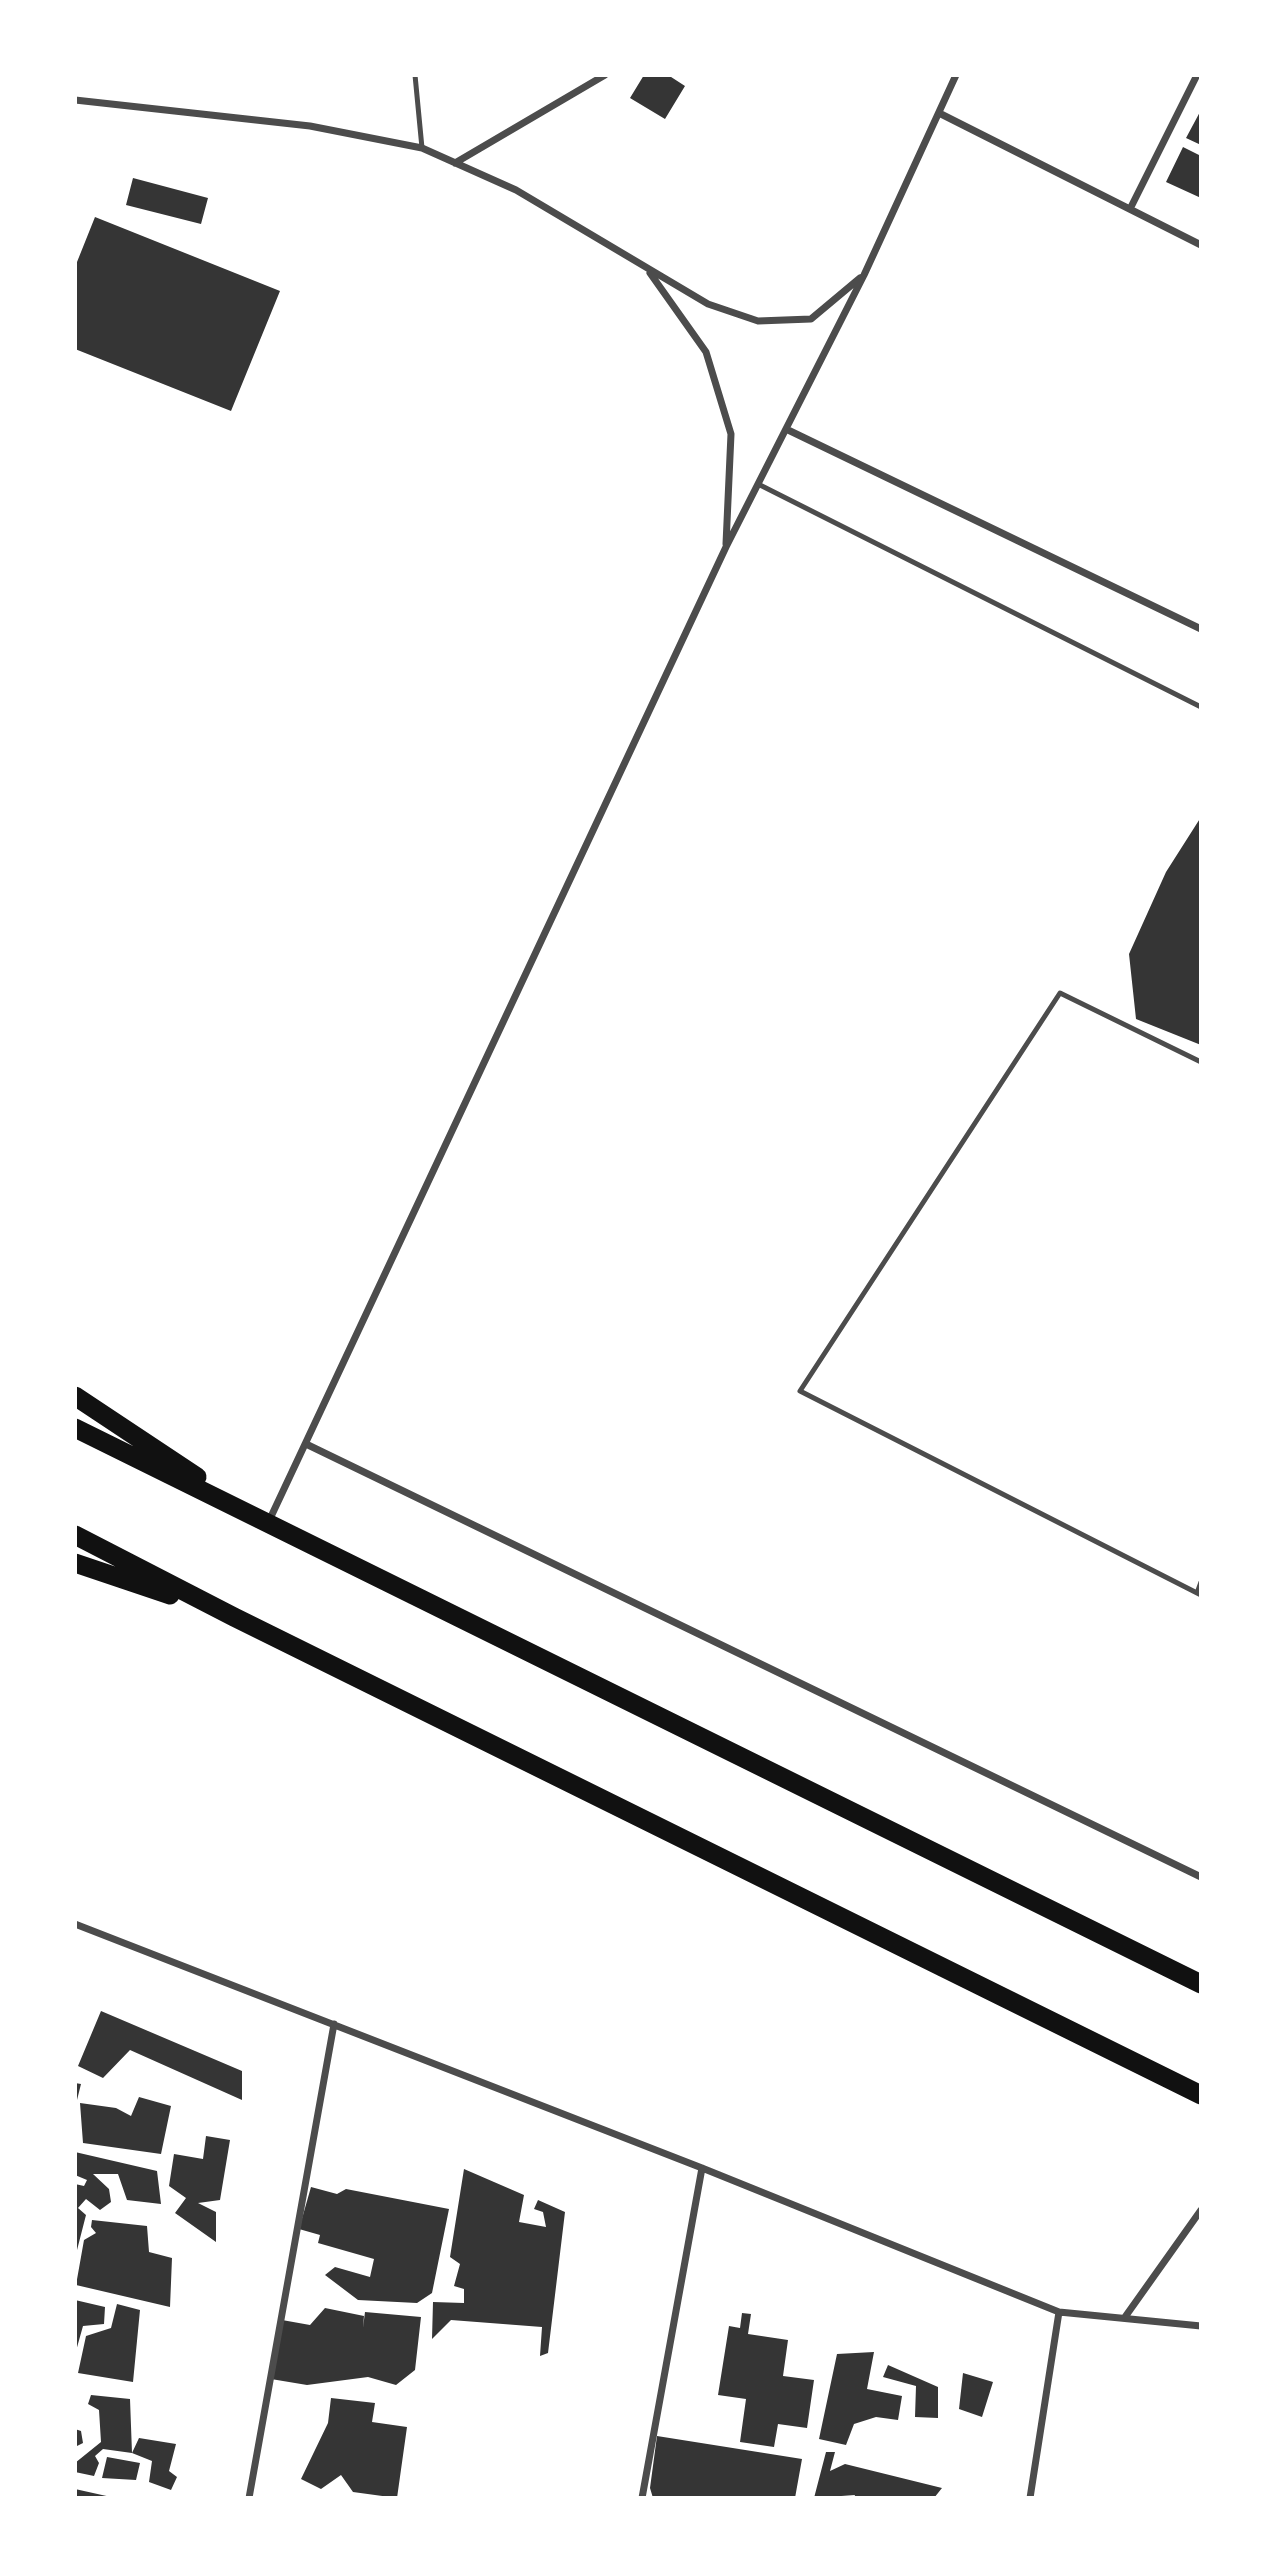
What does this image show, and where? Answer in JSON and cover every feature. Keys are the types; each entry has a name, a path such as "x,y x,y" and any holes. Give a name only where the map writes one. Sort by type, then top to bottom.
{"highway":[{"path":"75,1396 268,1524"},
{"path":"75,1428 1201,1984"},
{"path":"75,1535 234,1617 1201,2095"},
{"path":"75,1563 234,1617"}],"street":[{"path":"455,163 605,75"},
{"path":"268,1524 726,547 864,275 956,75"},
{"path":"1130,209 1197,75"},
{"path":"75,100 310,126 422,148 516,190 708,304 758,321 811,319 864,275"},
{"path":"939,113 1201,245"},
{"path":"647,270 706,352 731,433 726,547"},
{"path":"786,429 1201,629"},
{"path":"306,1444 1201,1877"},
{"path":"75,1924 702,2168 1059,2312 1201,2326"},
{"path":"249,2498 334,2024"},
{"path":"642,2498 702,2168"},
{"path":"1125,2317 1201,2210"},
{"path":"1030,2498 1059,2312"}],"lane":[{"path":"415,75 422,148"},
{"path":"758,484 1201,707"},
{"path":"1201,1062 1060,993 800,1391 1199,1594 1201,1582"}],"building":[{"path":"644,75 668,75 685,86 665,119 630,98"},
{"path":"1201,110 1201,145 1186,138"},
{"path":"1183,147 1201,156 1201,198 1166,182"},
{"path":"133,178 208,198 201,224 126,205"},
{"path":"95,217 280,291 231,411 75,349 75,267"},
{"path":"1201,817 1201,1045 1136,1019 1129,954 1166,872"},
{"path":"101,2011 242,2071 242,2100 130,2050 103,2078 78,2066"},
{"path":"75,2083 81,2084 76,2104 75,2104"},
{"path":"139,2097 171,2106 161,2154 83,2143 80,2103 116,2108 131,2116"},
{"path":"206,2136 230,2140 220,2200 198,2203 216,2212 216,2242 175,2213 186,2198 169,2186 174,2154 203,2159"},
{"path":"75,2152 157,2171 161,2204 127,2200 118,2174 93,2174 109,2189 111,2202 100,2210 86,2199 78,2208 86,2215 76,2254 75,2184 84,2186 87,2180 75,2175"},
{"path":"464,2169 524,2195 519,2222 546,2227 543,2212 534,2209 538,2200 565,2212 548,2353 540,2356 542,2327 451,2320 432,2339 433,2302 464,2303 464,2289 454,2286 460,2264 450,2257"},
{"path":"311,2187 337,2194 346,2189 449,2209 432,2293 417,2303 358,2300 325,2275 335,2267 370,2277 374,2259 318,2243 320,2235 299,2229"},
{"path":"92,2220 147,2226 149,2252 172,2258 170,2307 76,2285 84,2240 96,2233 91,2227"},
{"path":"75,2300 105,2307 104,2324 83,2326 76,2351"},
{"path":"117,2304 140,2310 133,2382 78,2373 86,2336 111,2328"},
{"path":"325,2308 364,2316 363,2328 365,2312 421,2317 415,2370 396,2385 368,2377 307,2385 271,2379 282,2320 310,2325"},
{"path":"742,2313 751,2314 748,2334 788,2340 783,2376 814,2380 807,2428 778,2424 774,2447 740,2442 746,2399 718,2395 729,2326 740,2328"},
{"path":"874,2352 867,2389 902,2396 898,2420 876,2417 854,2424 846,2445 819,2439 837,2354"},
{"path":"888,2365 938,2387 938,2418 915,2417 916,2386 883,2377"},
{"path":"963,2373 993,2382 982,2417 959,2409"},
{"path":"91,2395 130,2399 132,2453 103,2449 95,2456 99,2463 94,2476 75,2472 75,2463 101,2442 99,2410 88,2404"},
{"path":"331,2398 375,2403 372,2422 407,2427 397,2498 353,2492 341,2475 321,2489 301,2479 328,2423"},
{"path":"75,2429 81,2431 83,2443 75,2447"},
{"path":"657,2436 802,2459 795,2498 653,2498 650,2488"},
{"path":"139,2438 176,2444 169,2471 177,2477 171,2490 149,2482 152,2461 132,2453"},
{"path":"826,2452 835,2452 830,2471 845,2464 942,2488 934,2498 854,2498 855,2495 814,2498"},
{"path":"107,2457 140,2463 136,2480 102,2478"},
{"path":"75,2489 111,2497 111,2498 75,2498"}]}
